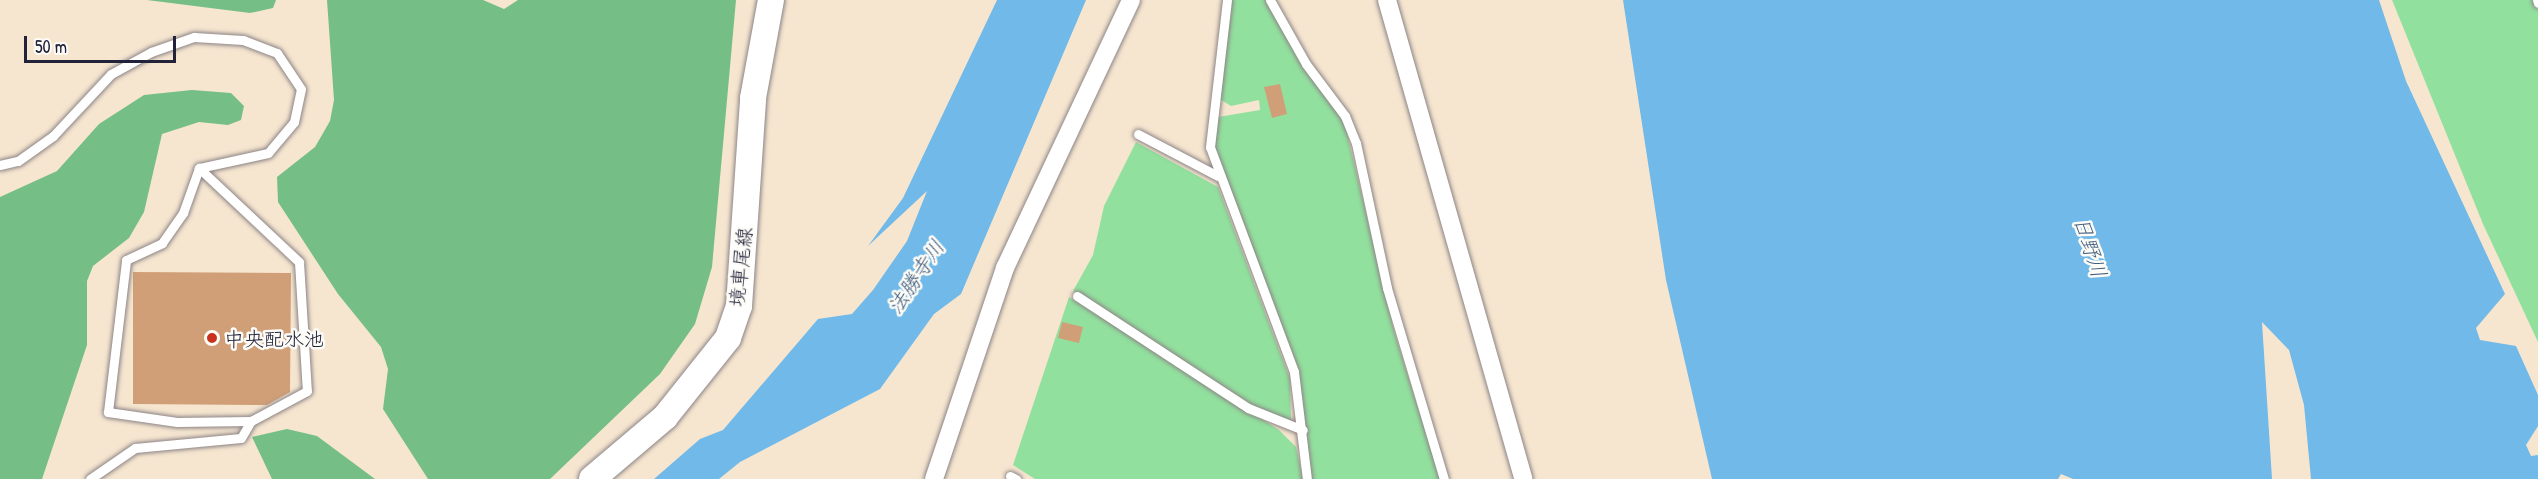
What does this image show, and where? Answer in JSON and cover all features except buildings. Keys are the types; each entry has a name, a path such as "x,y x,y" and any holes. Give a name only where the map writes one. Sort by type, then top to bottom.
{"main road":[{"name":"境車尾線","path":"592,479 665,417 728,338 739,306 753,98 771,0"}],"street":[{"path":"934,479 1005,268 1131,0"},
{"path":"1387,0 1523,479"}],"lane":[{"path":"1227,0 1209,129 1218,176 1294,372 1303,430 1307,479"},
{"path":"1270,0 1356,143 1387,288 1444,479"},
{"path":"0,165 18,161 53,136 111,74 151,52 194,37 243,40 277,53 301,89 294,122 268,153 199,168"},
{"path":"1137,134 1218,176"},
{"path":"199,168 299,262 307,391 251,421 177,422 108,412 126,260 162,243 183,213 199,168"},
{"path":"1077,296 1248,408 1281,426 1303,430"},
{"path":"90,479 135,448 241,438 251,421"}],"green space":[{"path":"147,0 276,0 273,8 250,13"},
{"path":"327,0 483,0 504,9 518,0 736,0 712,267 695,324 660,374 550,479 428,479 383,409 388,369 381,347 338,294 278,202 277,177 315,147 330,121 334,100"},
{"path":"1232,0 1267,0 1345,125 1394,331 1440,479 1311,479 1299,380 1214,152 1218,117 1260,110 1259,100 1231,106 1218,98"},
{"path":"2392,0 2538,0 2538,342 2483,224"},
{"path":"192,90 231,93 244,106 241,120 228,125 199,122 162,134 144,212 129,238 93,266 87,281 87,345 42,479 0,479 0,197 57,171 99,124 144,95"},
{"path":"1136,142 1218,187 1290,379 1291,420 1273,418 1073,291 1093,255 1104,206"},
{"path":"1069,297 1279,430 1296,447 1303,479 1035,479 1013,465"},
{"path":"287,429 317,436 375,479 272,479 252,437"}],"water":[{"name":"法勝寺川","path":"997,0 1086,0 961,294 934,314 880,389 740,462 719,479 654,479 700,439 723,430 818,319 852,314 873,290 907,241 927,191 868,246 903,198"},
{"name":"日野川","path":"1623,0 2379,0 2406,81 2505,294 2476,328 2480,340 2516,346 2538,395 2538,426 2526,445 2531,456 2538,455 2538,479 2311,479 2304,405 2289,350 2262,322 2272,479 2073,479 2061,474 2058,479 1712,479 1666,280"}],"place":[{"name":"中央配水池","path":"212,338"}]}
